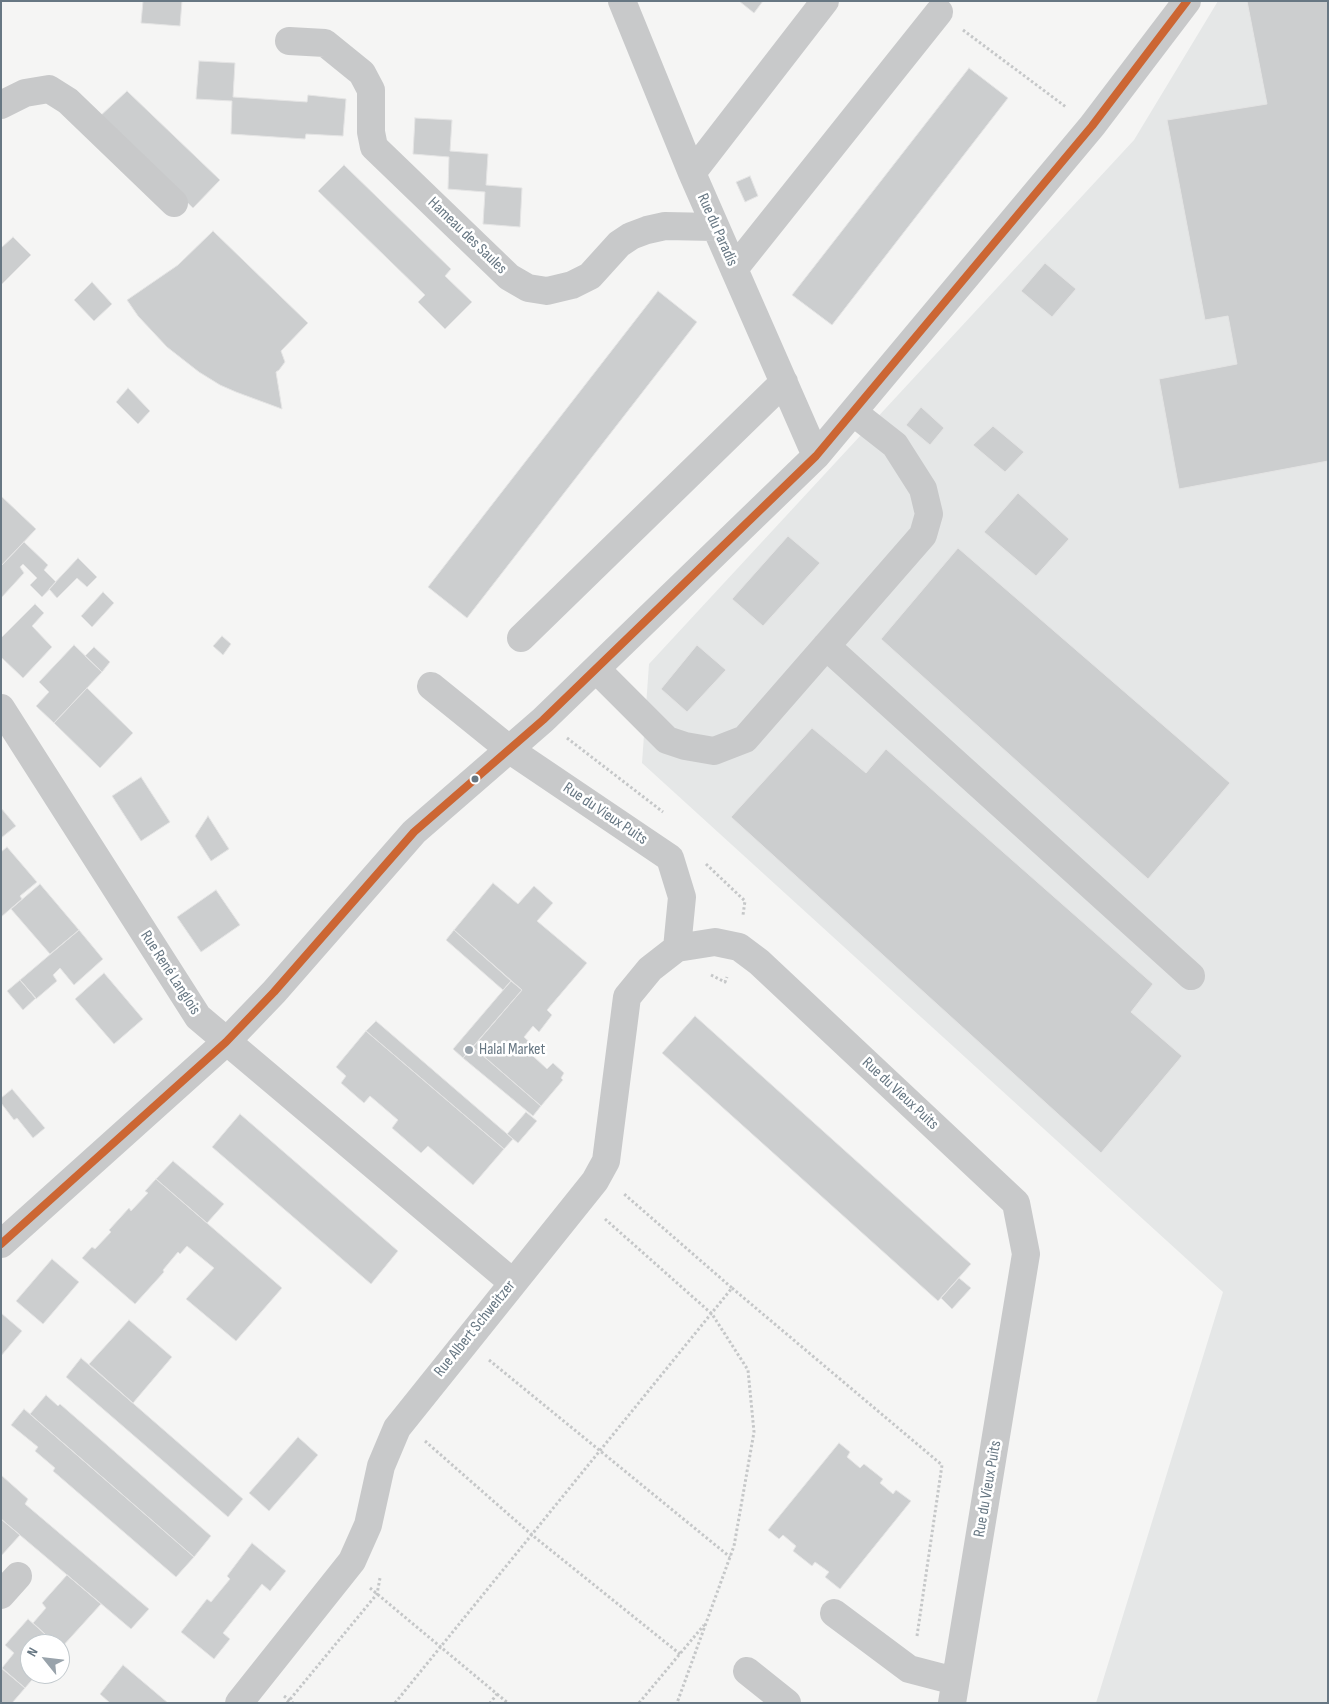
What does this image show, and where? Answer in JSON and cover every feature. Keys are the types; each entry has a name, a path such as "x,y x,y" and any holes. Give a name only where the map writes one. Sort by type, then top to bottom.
{"street":[{"name":"Rue du Paradis","path":"622,1 715,227 816,456"},
{"path":"692,173 825,1"},
{"path":"1,1244 226,1042 280,985 414,832 543,720 816,456 1092,126 1187,1"},
{"path":"734,269 939,12"},
{"name":"Hameau des Saules","path":"288,41 325,43 362,73 371,90 371,132 374,147 510,277 528,288 547,291 572,285 590,276 619,244 631,236 646,230 665,226 715,227"},
{"path":"1,105 25,93 49,89 68,101 174,203"},
{"path":"521,638 784,382"},
{"path":"596,669 667,740 714,752 745,739 922,535 929,514 923,489 895,445 853,412"},
{"path":"826,646 1191,976"},
{"name":"Rue du Vieux Puits","path":"431,686 510,750 670,858 682,897 677,948 715,942 739,947 759,962 1016,1203 1026,1254 953,1692"},
{"name":"Rue René Langlois","path":"1,708 198,1017 512,1282"},
{"name":"Rue Albert Schweitzer","path":"240,1703 352,1562 368,1525 381,1466 397,1428 512,1282 595,1181 606,1161 627,997 650,969 677,948"},
{"path":"834,1614 912,1670 953,1692"},
{"path":"746,1671 787,1703"}],"path":[{"path":"939,12 1092,126"},
{"path":"543,720 669,818"},
{"path":"702,860 746,901 739,947 725,982 704,972"},
{"path":"677,1703 734,1546 754,1432 748,1370 712,1314 595,1211 595,1181 620,1190 732,1288 942,1465 912,1670"},
{"path":"398,1702 732,1288"},
{"path":"466,1340 730,1557"},
{"path":"402,1421 532,1535 680,1654"},
{"path":"346,1568 508,1703"},
{"path":"287,1703 377,1594 381,1575"},
{"path":"639,1703 706,1622"},
{"path":"490,1703 497,1694"}],"shaded area":[{"path":"1218,1 1328,1 1328,1703 1096,1703 1223,1292 642,763 649,664 1134,140"}],"building":[{"path":"143,1 182,1 180,26 141,23"},
{"path":"739,1 763,1 754,13"},
{"path":"1247,1 1328,1 1328,461 1179,489 1159,379 1237,364 1228,316 1205,320 1167,120 1267,104"},
{"path":"199,61 235,63 233,97 307,102 308,95 346,99 343,136 306,134 305,139 231,134 232,101 196,99"},
{"path":"969,68 1008,98 832,325 792,295"},
{"path":"127,91 220,180 193,208 98,118"},
{"path":"415,118 452,120 450,151 488,154 486,185 522,188 520,227 483,224 485,192 448,189 449,157 413,154"},
{"path":"344,165 451,269 445,276 472,302 445,329 418,302 425,295 318,191"},
{"path":"750,176 758,196 745,202 736,182"},
{"path":"213,231 308,323 281,351 285,362 276,372 282,409 220,385 199,372 167,347 138,316 127,300 178,265"},
{"path":"13,237 31,255 1,285 1,248"},
{"path":"1045,263 1076,289 1052,317 1021,291"},
{"path":"92,282 112,304 94,321 74,300"},
{"path":"658,291 697,322 467,618 428,587"},
{"path":"128,388 150,411 138,424 116,402"},
{"path":"921,407 944,428 930,445 906,425"},
{"path":"993,426 1024,452 1005,472 973,445"},
{"path":"1018,493 1069,539 1036,576 984,532"},
{"path":"1,496 36,529 1,566"},
{"path":"788,536 820,563 763,626 732,599"},
{"path":"24,542 48,565 44,570 56,582 42,597 30,585 37,578 23,564 20,567 24,573 1,598 1,566"},
{"path":"958,548 1230,783 1148,879 881,639"},
{"path":"78,558 97,577 87,587 77,578 57,598 49,589"},
{"path":"103,592 114,603 92,627 81,616"},
{"path":"35,604 44,613 32,626 52,647 23,678 1,657 1,638"},
{"path":"222,636 231,644 223,655 213,646"},
{"path":"74,645 102,672 54,723 36,706 49,692 39,682"},
{"path":"697,645 726,670 687,712 661,689"},
{"path":"94,647 110,662 102,672 85,656"},
{"path":"87,688 133,733 100,768 54,723"},
{"path":"812,728 866,773 886,749 1153,984 1131,1012 1182,1056 1101,1153 731,817"},
{"path":"141,777 170,822 141,841 112,796"},
{"path":"1,808 16,826 1,838"},
{"path":"208,816 229,849 211,861 195,836"},
{"path":"7,847 37,882 20,896 22,899 1,917 1,852"},
{"path":"493,883 518,904 534,886 553,903 537,921 587,963 547,1010 552,1015 539,1032 533,1026 524,1037 537,1049 533,1056 547,1069 553,1063 564,1073 561,1078 563,1080 541,1106 473,1047 522,990 454,930"},
{"path":"40,884 79,930 50,954 11,909"},
{"path":"216,890 240,925 201,952 177,917"},
{"path":"79,930 103,959 74,985 60,968 53,975 57,981 36,999 20,980"},
{"path":"454,930 511,981 503,990 446,940"},
{"path":"104,973 143,1019 114,1044 75,999"},
{"path":"20,980 36,998 23,1010 7,991"},
{"path":"511,981 522,990 463,1058 453,1049"},
{"path":"695,1016 971,1264 938,1301 662,1053"},
{"path":"376,1021 513,1139 504,1149 366,1031"},
{"path":"366,1031 504,1149 473,1185 428,1146 421,1153 392,1128 398,1120 370,1096 364,1103 341,1083 346,1076 336,1067"},
{"path":"473,1047 541,1106 533,1116 463,1058"},
{"path":"12,1089 45,1128 33,1138 17,1118 14,1120 1,1103 1,1098"},
{"path":"526,1112 537,1121 518,1143 507,1134"},
{"path":"240,1114 398,1251 371,1284 212,1147"},
{"path":"173,1161 224,1204 207,1223 156,1179"},
{"path":"156,1179 282,1288 236,1341 186,1299 214,1268 187,1246 180,1254 178,1252 163,1270 164,1272 135,1304 82,1258 92,1247 95,1249 129,1208 131,1211 148,1193 145,1191"},
{"path":"52,1259 79,1282 43,1324 16,1301"},
{"path":"959,1278 971,1288 952,1309 941,1298"},
{"path":"1,1313 22,1331 1,1356"},
{"path":"129,1320 172,1357 133,1403 89,1364"},
{"path":"81,1358 243,1499 228,1517 66,1377"},
{"path":"46,1395 58,1406 60,1404 211,1536 194,1557 30,1414"},
{"path":"24,1409 194,1557 176,1577 53,1471 55,1468 35,1451 38,1447 11,1425"},
{"path":"298,1437 318,1455 269,1511 249,1493"},
{"path":"839,1443 850,1452 847,1457 860,1468 864,1464 883,1479 880,1483 893,1494 896,1490 911,1501 840,1589 825,1577 829,1572 815,1562 812,1566 793,1551 796,1546 783,1535 779,1539 768,1530"},
{"path":"1,1475 28,1499 25,1504 149,1609 131,1629 1,1519"},
{"path":"1,1519 20,1535 1,1556"},
{"path":"252,1543 286,1571 270,1591 262,1584 223,1633 230,1639 214,1659 181,1632 207,1599 211,1602 230,1579 227,1576"},
{"path":"67,1575 101,1604 70,1638 70,1634 45,1634 33,1623 46,1608 42,1603"},
{"path":"28,1619 45,1634 20,1634 20,1684 2,1668 14,1653 5,1645"},
{"path":"123,1665 168,1703 110,1703 100,1694"},
{"path":"1,1668 25,1688 12,1703 1,1703"},
{"path":"20,1684 28,1684 25,1688"}],"transit line":[{"path":"1,1244 226,1042 274,992 414,832 543,720 816,456 1092,126 1187,1"}],"place":[{"name":"Halal Market","path":"469,1050"}]}
